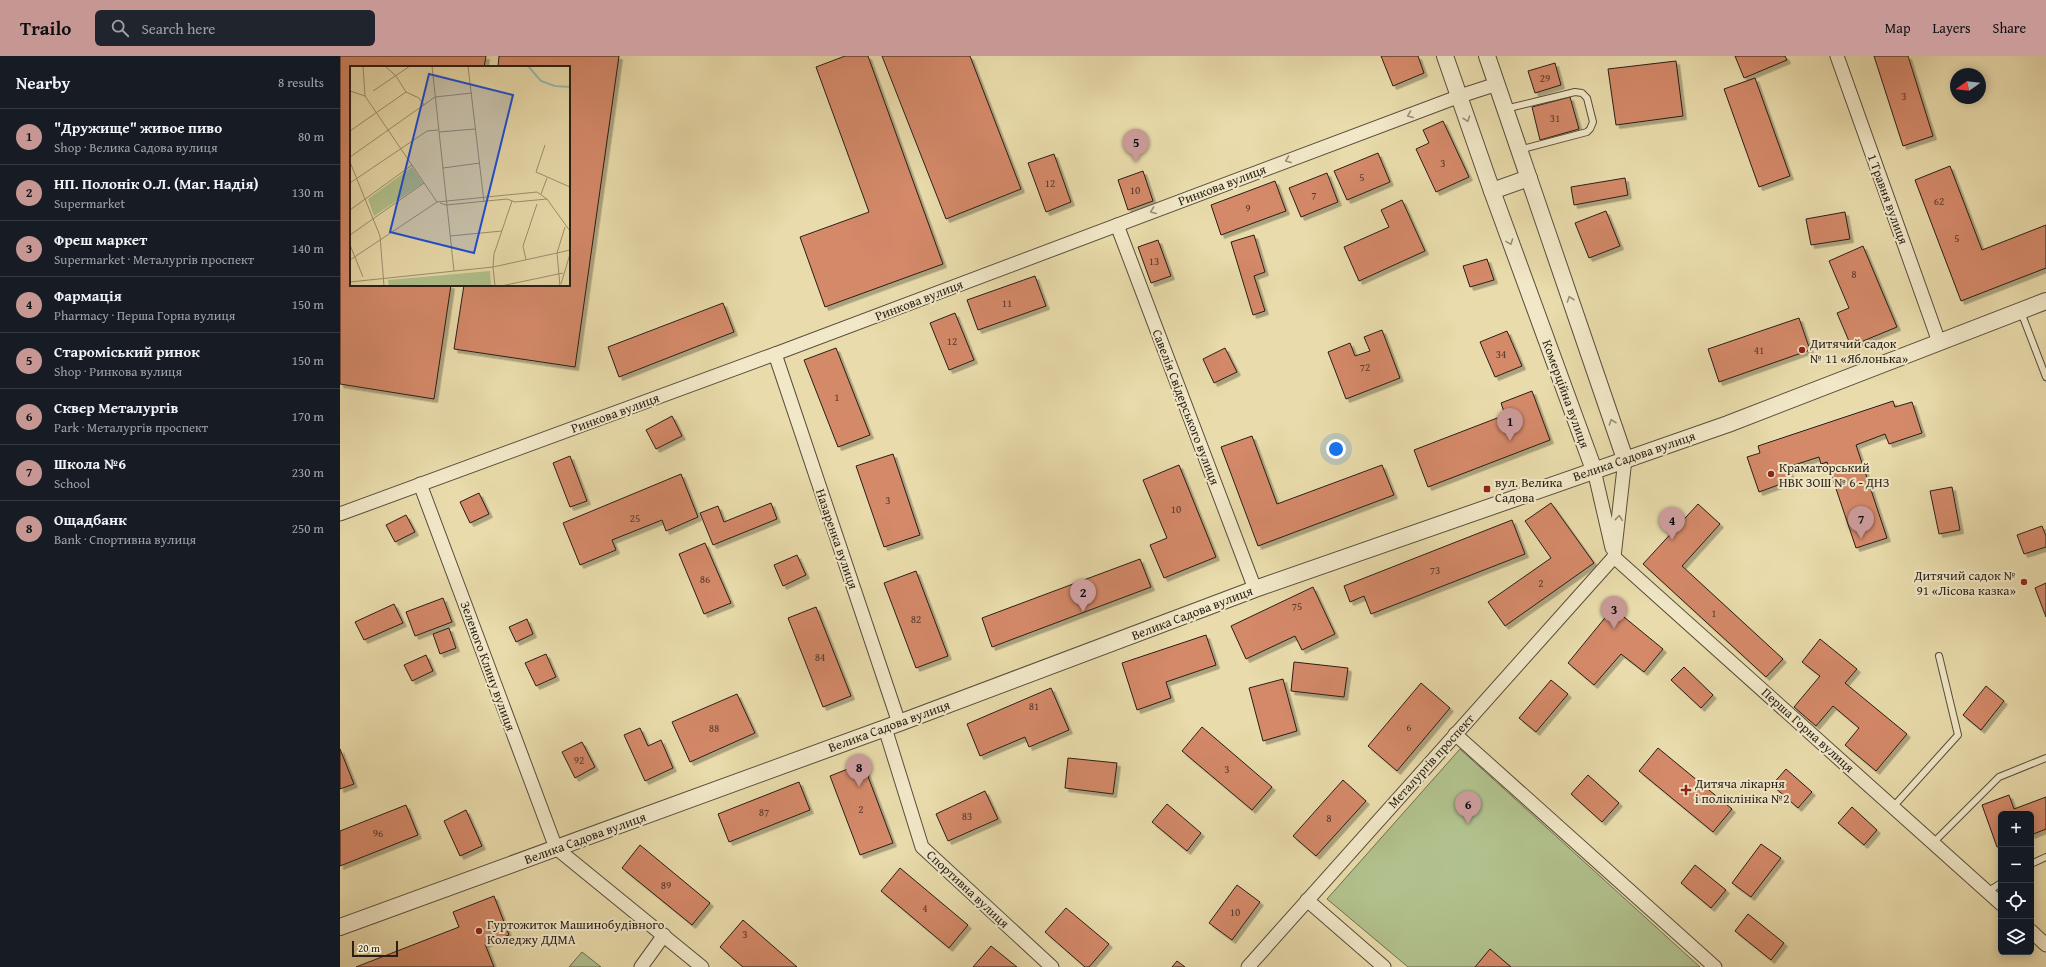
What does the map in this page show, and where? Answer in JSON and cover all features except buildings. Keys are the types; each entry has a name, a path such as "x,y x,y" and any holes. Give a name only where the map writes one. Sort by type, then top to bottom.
{"street":[{"name":"Комерційна вулиця","path":"1445,56 1492,191 1594,470 1614,557"},
{"path":"1487,56 1625,459 1614,557"},
{"name":"1 Травня вулиця","path":"1837,56 1939,342"},
{"name":"Ринкова вулиця","path":"340,514 775,354 1460,96 1497,84"},
{"path":"1492,191 1528,178"},
{"name":"Савелія Свідерського вулиця","path":"1117,225 1255,589"},
{"name":"Велика Садова вулиця","path":"340,928 892,726 1255,589 1728,424 2046,301"},
{"name":"Назаренка вулиця","path":"775,354 892,726"},
{"name":"Зеленого Клину вулиця","path":"420,484 556,848"},
{"name":"Металургів проспект","path":"1248,967 1306,900 1614,557"},
{"name":"Перша Горна вулиця","path":"1614,557 1998,901"},
{"name":"Спортивна вулиця","path":"892,726 922,847 1052,967"},
{"path":"1455,734 1715,967"},
{"path":"556,848 702,967"},
{"path":"1306,900 1384,967"},
{"path":"2034,934 2046,945"},
{"path":"641,967 664,935"}],"lane":[{"path":"1506,109 1575,92 1582,93 1587,98 1593,122 1587,132 1519,150"},
{"path":"2021,310 2046,377"},
{"path":"1893,807 1958,735 1939,656"},
{"path":"1933,843 1999,777 2046,758"},
{"path":"2034,863 2046,857"},
{"path":"1987,892 1998,885"}],"green space":[{"path":"1460,749 1700,967 1408,967 1327,899"},
{"path":"582,952 601,967 569,967"}],"place":[{"name":"Староміський ринок","path":"1136,162"},
{"name":"Дитячий садок № 11 «Яблонька»","path":"1802,350"},
{"name":"\"Дружище\" живое пиво","path":"1510,441"},
{"name":"Краматорський НВК ЗОШ № 6 - ДНЗ","path":"1771,474"},
{"name":"вул. Велика Садова","path":"1487,489"},
{"name":"Школа №6","path":"1861,539"},
{"name":"Фармація","path":"1672,540"},
{"name":"Дитячий садок № 91 «Лісова казка»","path":"2024,582"},
{"name":"НП. Полонік О.Л. (Маг. Надія)","path":"1083,612"},
{"name":"Фреш маркет","path":"1614,629"},
{"name":"Ощадбанк","path":"859,787"},
{"name":"Дитяча лікарня і поліклініка №2","path":"1686,790"},
{"name":"Сквер Металургів","path":"1468,824"},
{"name":"Гуртожиток Машинобудівного Коледжу ДДМА","path":"479,931"}]}
